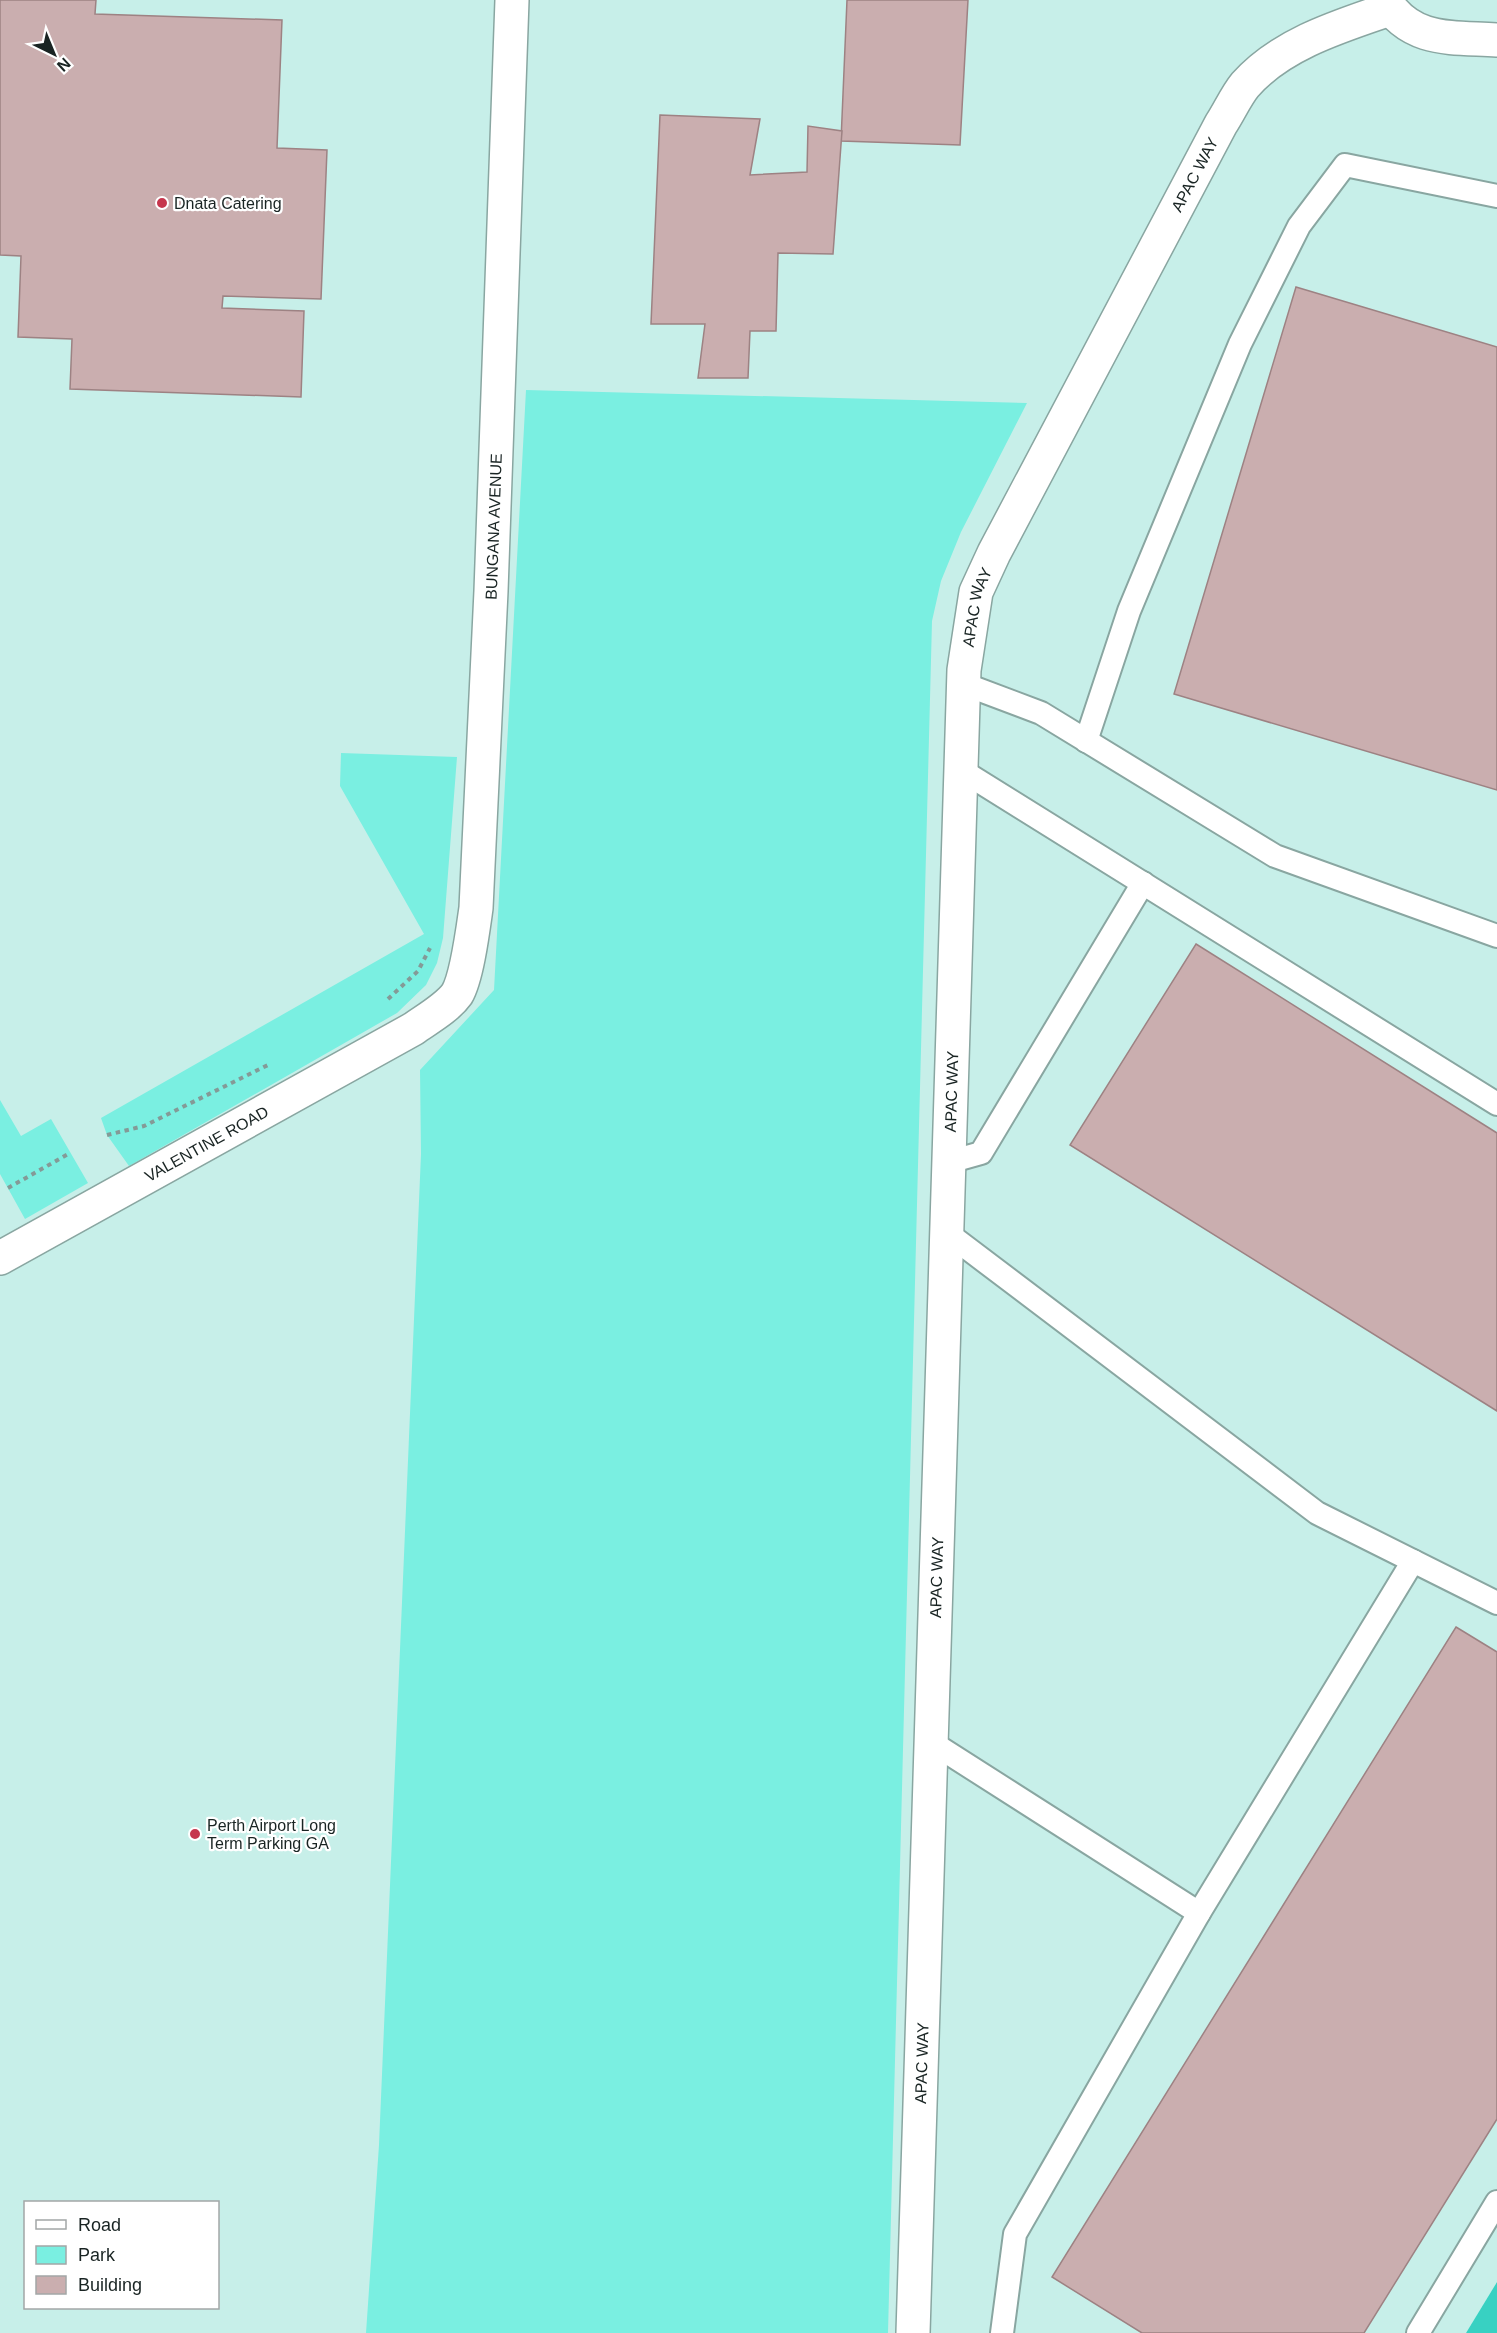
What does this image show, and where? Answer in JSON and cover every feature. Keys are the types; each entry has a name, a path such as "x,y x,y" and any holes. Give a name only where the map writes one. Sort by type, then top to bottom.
{"street":[{"name":"BUNGANA AVENUE","path":"413,1029 457,994 468,957 476,908 491,591 512,0"},
{"path":"1388,4 1401,20 1418,32 1444,37 1497,40"},
{"name":"APAC WAY","path":"913,2333 964,670 976,592 994,553 1221,124 1244,86 1269,62 1310,39 1388,4"},
{"name":"VALENTINE ROAD","path":"0,1258 413,1029"}],"lane":[{"path":"1086,741 1130,611 1240,344 1299,226 1345,165 1497,196"},
{"path":"964,684 1041,713 1275,856 1497,936"},
{"path":"961,770 1497,1104"},
{"path":"949,1162 981,1154 1143,883"},
{"path":"946,1232 1317,1513 1497,1603"},
{"path":"1002,2333 1015,2234 1199,1913 1413,1561"},
{"path":"931,1742 1199,1913"},
{"path":"1418,2333 1497,2202"}],"path":[{"path":"383,1002 418,971 434,941"},
{"path":"107,1135 144,1126 273,1062"},
{"path":"8,1188 70,1153"}],"shaded area":[{"path":"0,0 1497,0 1497,2282 1466,2333 0,2333"},
{"path":"1497,2282 1497,2333 1466,2333"}],"green space":[{"path":"526,390 1027,403 961,532 941,581 932,621 888,2333 366,2333 379,2145 421,1154 420,1070 494,990"},
{"path":"341,753 457,757 443,938 437,963 426,985 397,1013 129,1166 107,1135 101,1118 424,934 340,786"},
{"path":"0,1100 21,1136 51,1119 88,1183 25,1219 0,1174"}],"building":[{"name":"Dnata Catering","path":"0,0 96,0 95,14 282,20 277,148 327,150 321,299 223,296 222,308 304,311 301,397 70,389 72,339 18,337 21,256 0,255"},
{"path":"847,0 968,0 960,145 841,141"},
{"path":"660,115 760,119 750,175 807,172 808,126 842,131 833,254 778,253 776,331 750,331 748,378 698,378 705,324 651,324"},
{"path":"1296,287 1497,347 1497,790 1174,694"},
{"path":"1196,944 1497,1133 1497,1411 1070,1145"},
{"path":"1456,1627 1497,1652 1497,2119 1364,2333 1142,2333 1052,2277"}],"place":[{"name":"Dnata Catering","path":"162,203"},
{"name":"Perth Airport Long Term Parking GA","path":"195,1834"}]}
